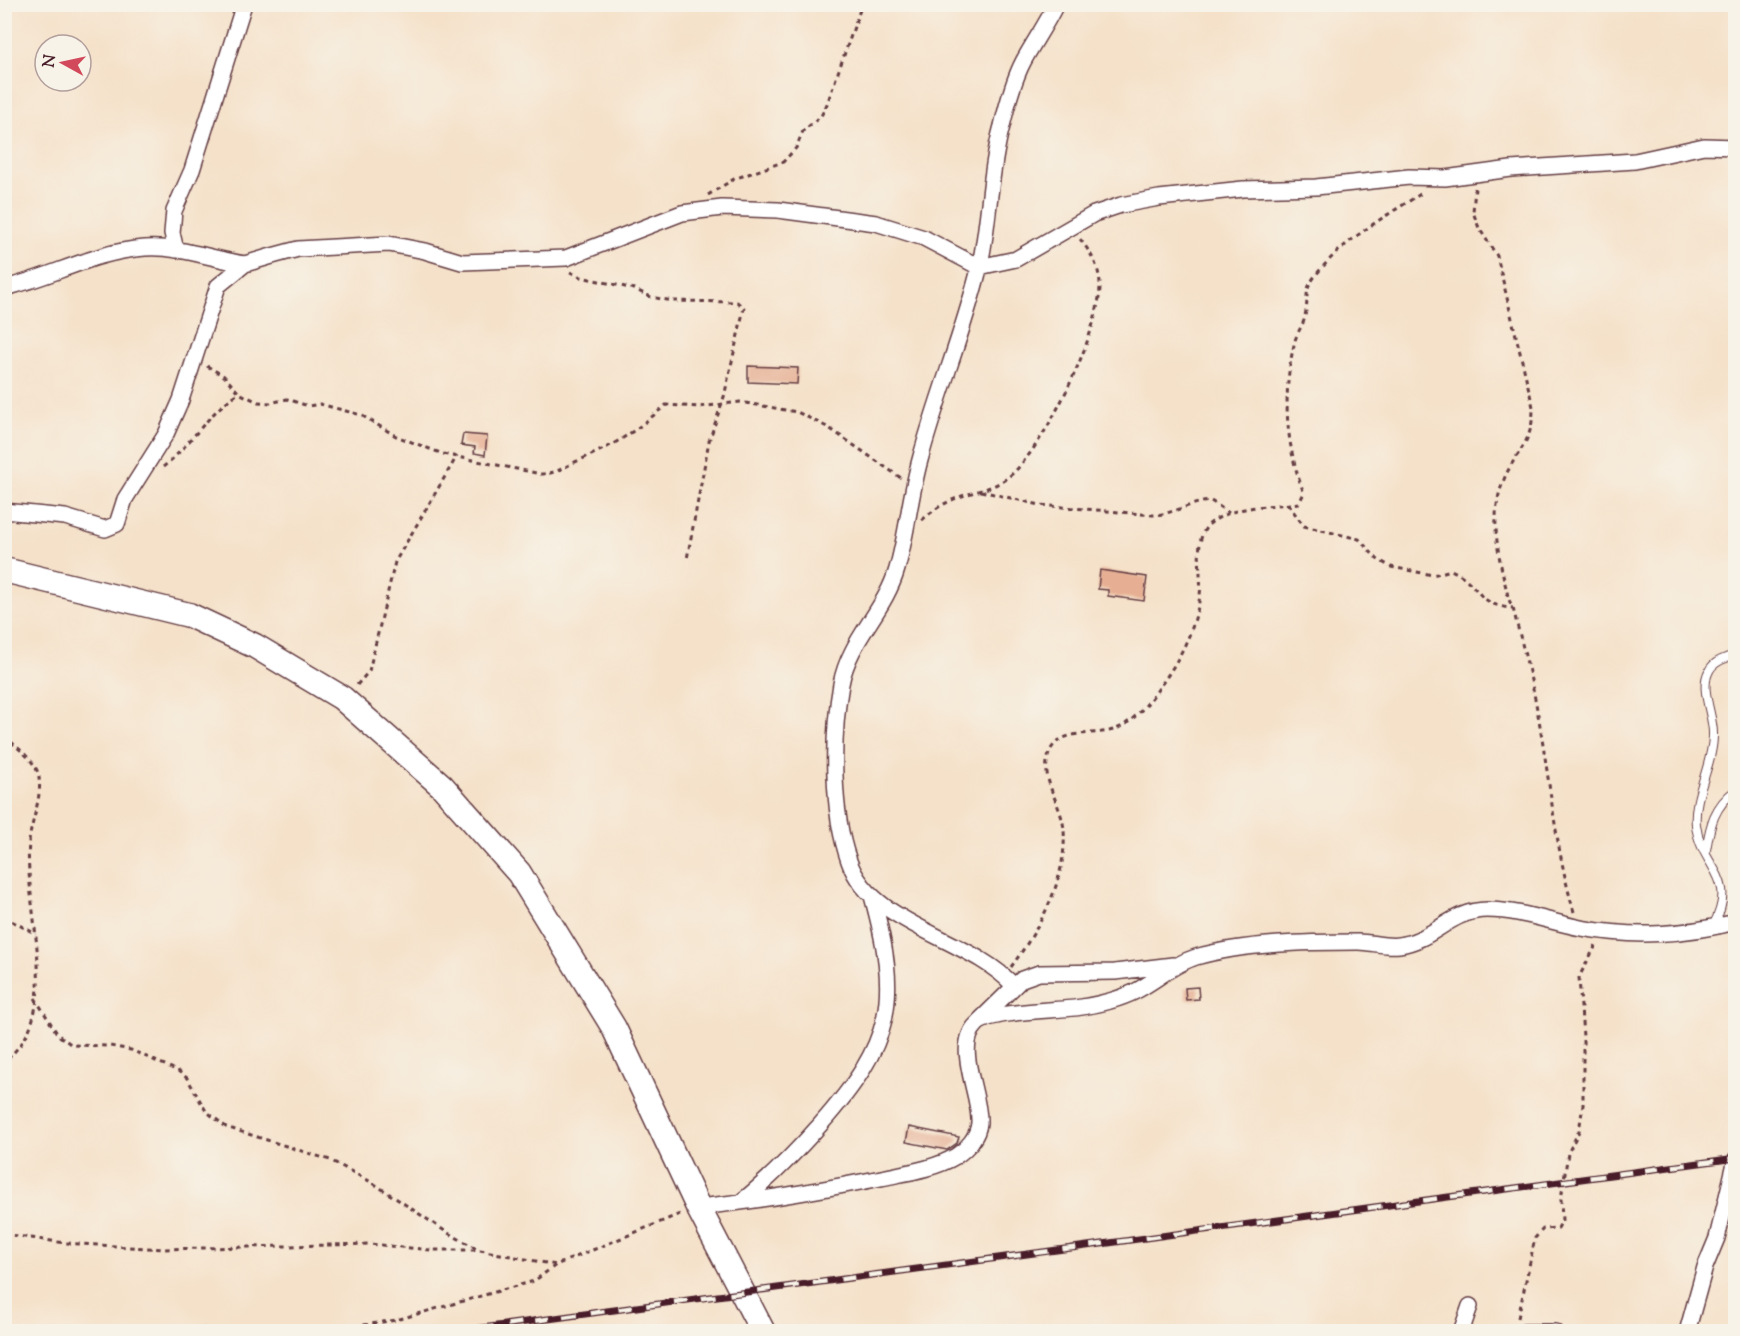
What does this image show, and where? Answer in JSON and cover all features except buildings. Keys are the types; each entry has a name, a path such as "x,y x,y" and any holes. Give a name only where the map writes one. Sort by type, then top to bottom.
{"highway":[{"path":"4,570 189,615 255,645 342,698 442,786 519,873 614,1028 698,1207 763,1332"}],"street":[{"path":"176,250 172,233 174,211 192,170 244,4"},
{"path":"1056,4 1022,64 1002,125 979,267 913,486 897,571 888,591 859,636 841,685 836,752 840,823 849,862 872,896 896,914 956,944 1010,980 1022,979 1039,973 1115,972 1176,965 1216,953 1269,947 1351,942 1398,946 1425,936 1458,915 1473,911 1524,914 1579,928 1638,936 1668,935 1736,922"},
{"path":"4,511 64,517 105,529 117,524 125,499 165,434 181,400 213,293 218,285 245,264 298,249 361,244 409,247 462,262 508,259 547,260 576,255 682,213 722,208 778,210 876,223 924,238 979,267 1016,259 1070,226 1121,205 1159,198 1243,189 1316,187 1409,177 1445,178 1480,172 1635,161 1689,148 1736,147"},
{"path":"4,288 78,263 127,250 176,250 245,264"},
{"path":"739,1203 772,1178 850,1091 882,1034 887,1004 889,966 872,896"},
{"path":"978,1022 1006,1013 1048,1012 1105,1002 1132,993 1176,965"},
{"path":"698,1207 739,1203 917,1170 956,1156 974,1139 979,1123 967,1057 970,1034 1010,980"},
{"path":"1687,1332 1705,1267 1717,1238 1736,1159"},
{"path":"1461,1332 1470,1306"},
{"path":"1521,1328 1555,1332"}],"lane":[{"path":"1712,927 1724,904 1725,892 1697,833 1696,820 1713,748 1713,725 1706,682 1709,670 1724,658 1736,655"},
{"path":"1705,851 1710,822 1721,803 1736,790"}],"path":[{"path":"682,213 734,179 769,168 790,156 803,131 821,116 827,104 862,4"},
{"path":"1480,172 1472,202 1473,212 1479,228 1497,256 1533,407 1533,428 1506,473 1498,501 1496,533 1506,590 1513,608 1534,694 1563,875 1579,928"},
{"path":"1010,980 1048,906 1060,875 1064,830 1047,774 1051,750 1062,739 1118,729 1156,693 1169,675 1194,626 1201,587 1201,535 1210,523 1229,513 1264,505 1299,503 1304,493 1292,459 1287,396 1294,343 1306,314 1307,290 1320,270 1346,243 1445,178"},
{"path":"904,534 948,501 1006,479 1028,455 1070,384 1088,339 1099,298 1097,267 1091,253 1070,226"},
{"path":"547,260 581,277 634,289 651,297 673,301 742,304 744,314 722,402 709,441 687,559"},
{"path":"194,355 229,380 239,393 258,402 270,403 287,399 308,405 320,404 361,415 396,436 443,454 483,463 551,474 608,449 643,426 666,405 699,406 722,402 758,404 797,412 829,428 913,486"},
{"path":"162,469 192,441 223,406 239,393"},
{"path":"342,698 369,671 395,562 457,456"},
{"path":"979,491 1010,496 1040,505 1153,515 1172,513 1193,504 1211,501 1229,513"},
{"path":"1288,504 1304,526 1359,540 1377,559 1391,567 1433,575 1451,570 1464,576 1487,603 1513,608"},
{"path":"4,736 32,762 38,774 39,786 29,843 36,934 35,998 28,1030 4,1063"},
{"path":"4,917 36,934"},
{"path":"1521,1328 1535,1238 1543,1229 1558,1228 1562,1221 1563,1182 1568,1153 1579,1131 1583,1105 1580,977 1602,931"},
{"path":"35,998 58,1035 72,1045 111,1046 131,1050 178,1071 187,1078 206,1111 226,1127 330,1160 373,1183 448,1233 480,1250"},
{"path":"319,1332 396,1320 534,1281 556,1265 698,1207"},
{"path":"4,1234 65,1243 163,1249 370,1244 431,1250 480,1250 556,1265"},
{"path":"158,1332 170,1329 210,1328 228,1332"}],"railway":[{"path":"452,1332 1736,1158"}]}
